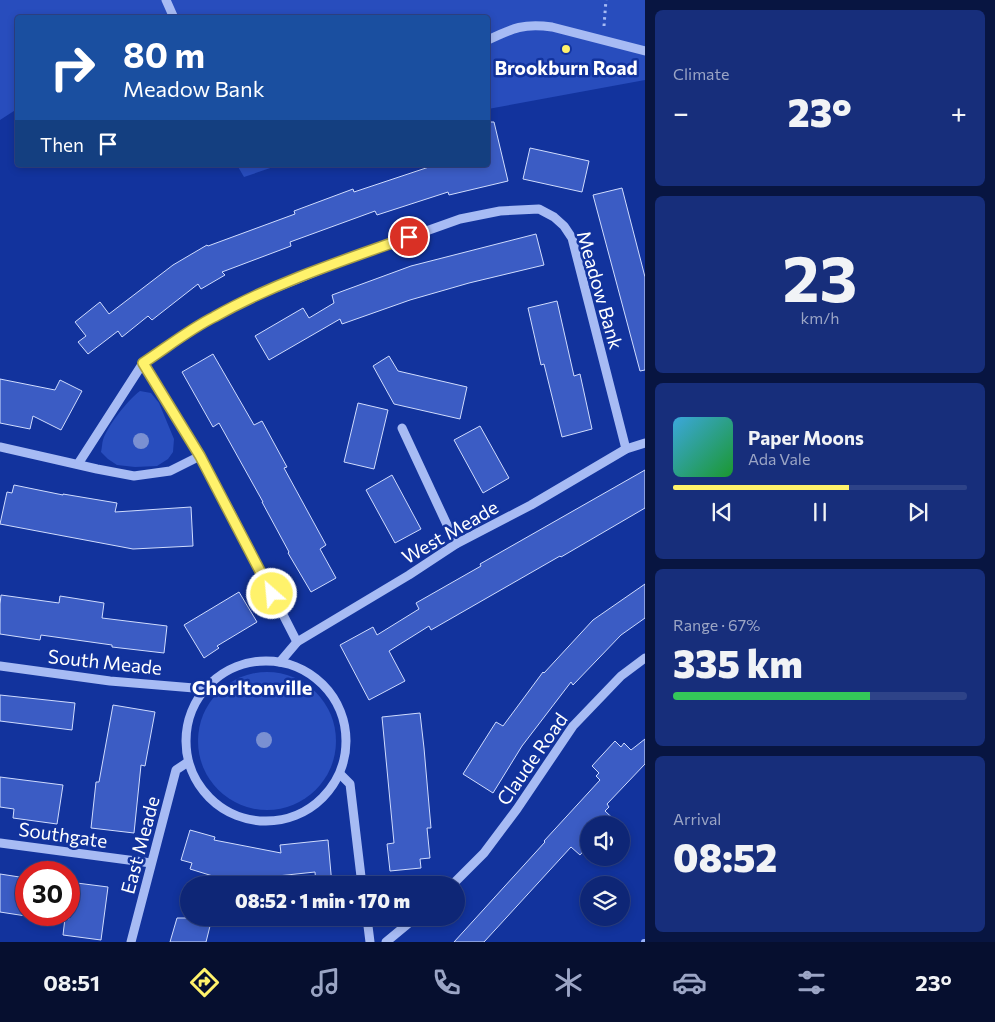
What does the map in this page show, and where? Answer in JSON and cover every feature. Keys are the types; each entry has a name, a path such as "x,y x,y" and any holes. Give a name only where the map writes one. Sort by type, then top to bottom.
{"street":[{"path":"166,0 173,15"},
{"path":"490,39 508,30 522,26 537,25 602,39 645,51"},
{"name":"Meadow Bank","path":"143,363 213,317 268,291 342,261 460,219 500,211 539,209 564,226 572,238 626,449"},
{"path":"78,464 143,363 200,456 297,642"},
{"path":"402,428 456,544"},
{"name":"West Meade","path":"280,662 297,642 409,575 456,544 531,506 626,449 645,443"},
{"path":"0,447 134,476 170,471 200,456"},
{"name":"Claude Road","path":"461,876 484,853 517,809 573,726 621,676 645,658"},
{"path":"252,662 280,662 305,670 325,686 340,708 346,734 340,774 318,802 297,815 273,821 248,819 225,810 206,794 188,762 186,746 188,727 194,707 206,688 227,671 252,662"},
{"name":"South Meade","path":"0,666 110,681 206,688"},
{"name":"East Meade","path":"131,942 176,770 188,762"},
{"path":"340,774 350,784 361,876"},
{"name":"Southgate","path":"0,843 151,863"},
{"path":"368,926 370,942"},
{"path":"386,942 405,926"}],"path":[{"path":"602,39 606,0"}],"shaded area":[{"name":"Brookburn Road","path":"0,0 645,0 645,80 490,109 490,15 15,15 15,110 0,120"},
{"path":"238,167 273,167 244,177"},
{"path":"140,391 151,393 159,403 174,439 173,452 168,459 157,466 135,467 117,465 101,452 103,440 119,413"},
{"path":"267,672 293,677 305,683 316,692 325,703 331,715 336,741 331,767 325,779 316,790 305,799 293,805 267,810 241,805 229,799 218,790 209,779 203,767 198,741 203,715 209,703 218,692 229,683 241,677"}],"building":[{"path":"490,122 494,122 508,181 449,195 448,192 377,215 375,211 290,242 291,246 222,272 225,275 201,289 198,284 152,320 148,316 122,337 118,331 88,354 78,342 86,336 75,322 100,302 109,314 173,265 207,245 295,214 294,211 353,189 354,192 429,167 490,167"},
{"path":"530,148 589,161 582,192 523,179"},
{"path":"622,188 645,277 645,370 640,371 593,195"},
{"path":"536,234 544,265 469,283 410,300 342,324 340,319 269,360 255,336 303,308 309,318 334,303 332,295 411,266"},
{"path":"557,301 574,376 580,374 592,429 562,437 544,364 541,365 528,308"},
{"path":"213,354 254,425 262,421 287,467 284,468 326,545 320,549 336,578 311,592 288,553 263,502 219,423 213,427 182,372"},
{"path":"389,356 398,371 467,387 460,419 394,404 373,366"},
{"path":"0,379 55,390 60,380 82,391 61,430 33,416 30,429 0,423"},
{"path":"358,403 388,410 374,469 344,462"},
{"path":"480,426 509,478 483,493 454,440"},
{"path":"645,470 645,508 431,630 429,626 389,651 405,681 369,700 340,645 373,627 377,635 419,609 416,603 481,566 480,564"},
{"path":"392,475 421,529 395,543 366,490"},
{"path":"14,485 117,503 115,512 191,507 193,546 133,549 0,524 7,492 12,493"},
{"path":"645,584 645,618 621,635 573,685 571,682 522,746 493,793 463,774 496,722 503,726 543,672 593,620"},
{"path":"239,592 257,622 217,646 219,648 204,658 184,625"},
{"path":"1,595 59,603 60,596 104,603 102,618 167,626 164,653 112,647 112,645 41,635 40,640 0,634"},
{"path":"0,695 75,703 72,730 0,721"},
{"path":"113,705 155,712 145,766 141,765 134,833 91,828 96,782 99,782"},
{"path":"420,713 431,828 427,828 430,858 420,859 421,868 390,871 387,844 394,843 382,717"},
{"path":"645,739 645,764 607,804 609,807 605,811 610,816 580,816 580,855 571,847 484,942 454,942 600,780 596,776 599,773 592,766 615,741 621,747 624,743 631,750"},
{"path":"0,777 63,785 57,824 13,818 14,809 0,807"},
{"path":"190,830 215,837 214,840 281,853 280,845 328,840 331,876 315,876 315,872 277,876 213,876 190,869 192,863 181,860"},
{"path":"0,874 15,876 15,914 0,912"},
{"path":"80,883 108,887 101,940 63,935 64,926 80,926"},
{"path":"177,918 180,918 180,926 210,926 206,942 170,942"}],"place":[{"name":"Brookburn Road","path":"566,49"}],"district":[{"name":"Chorltonville","path":"252,688"}],"route":[{"path":"272,594 200,456 143,363 213,317 268,291 342,261 409,237"}]}
